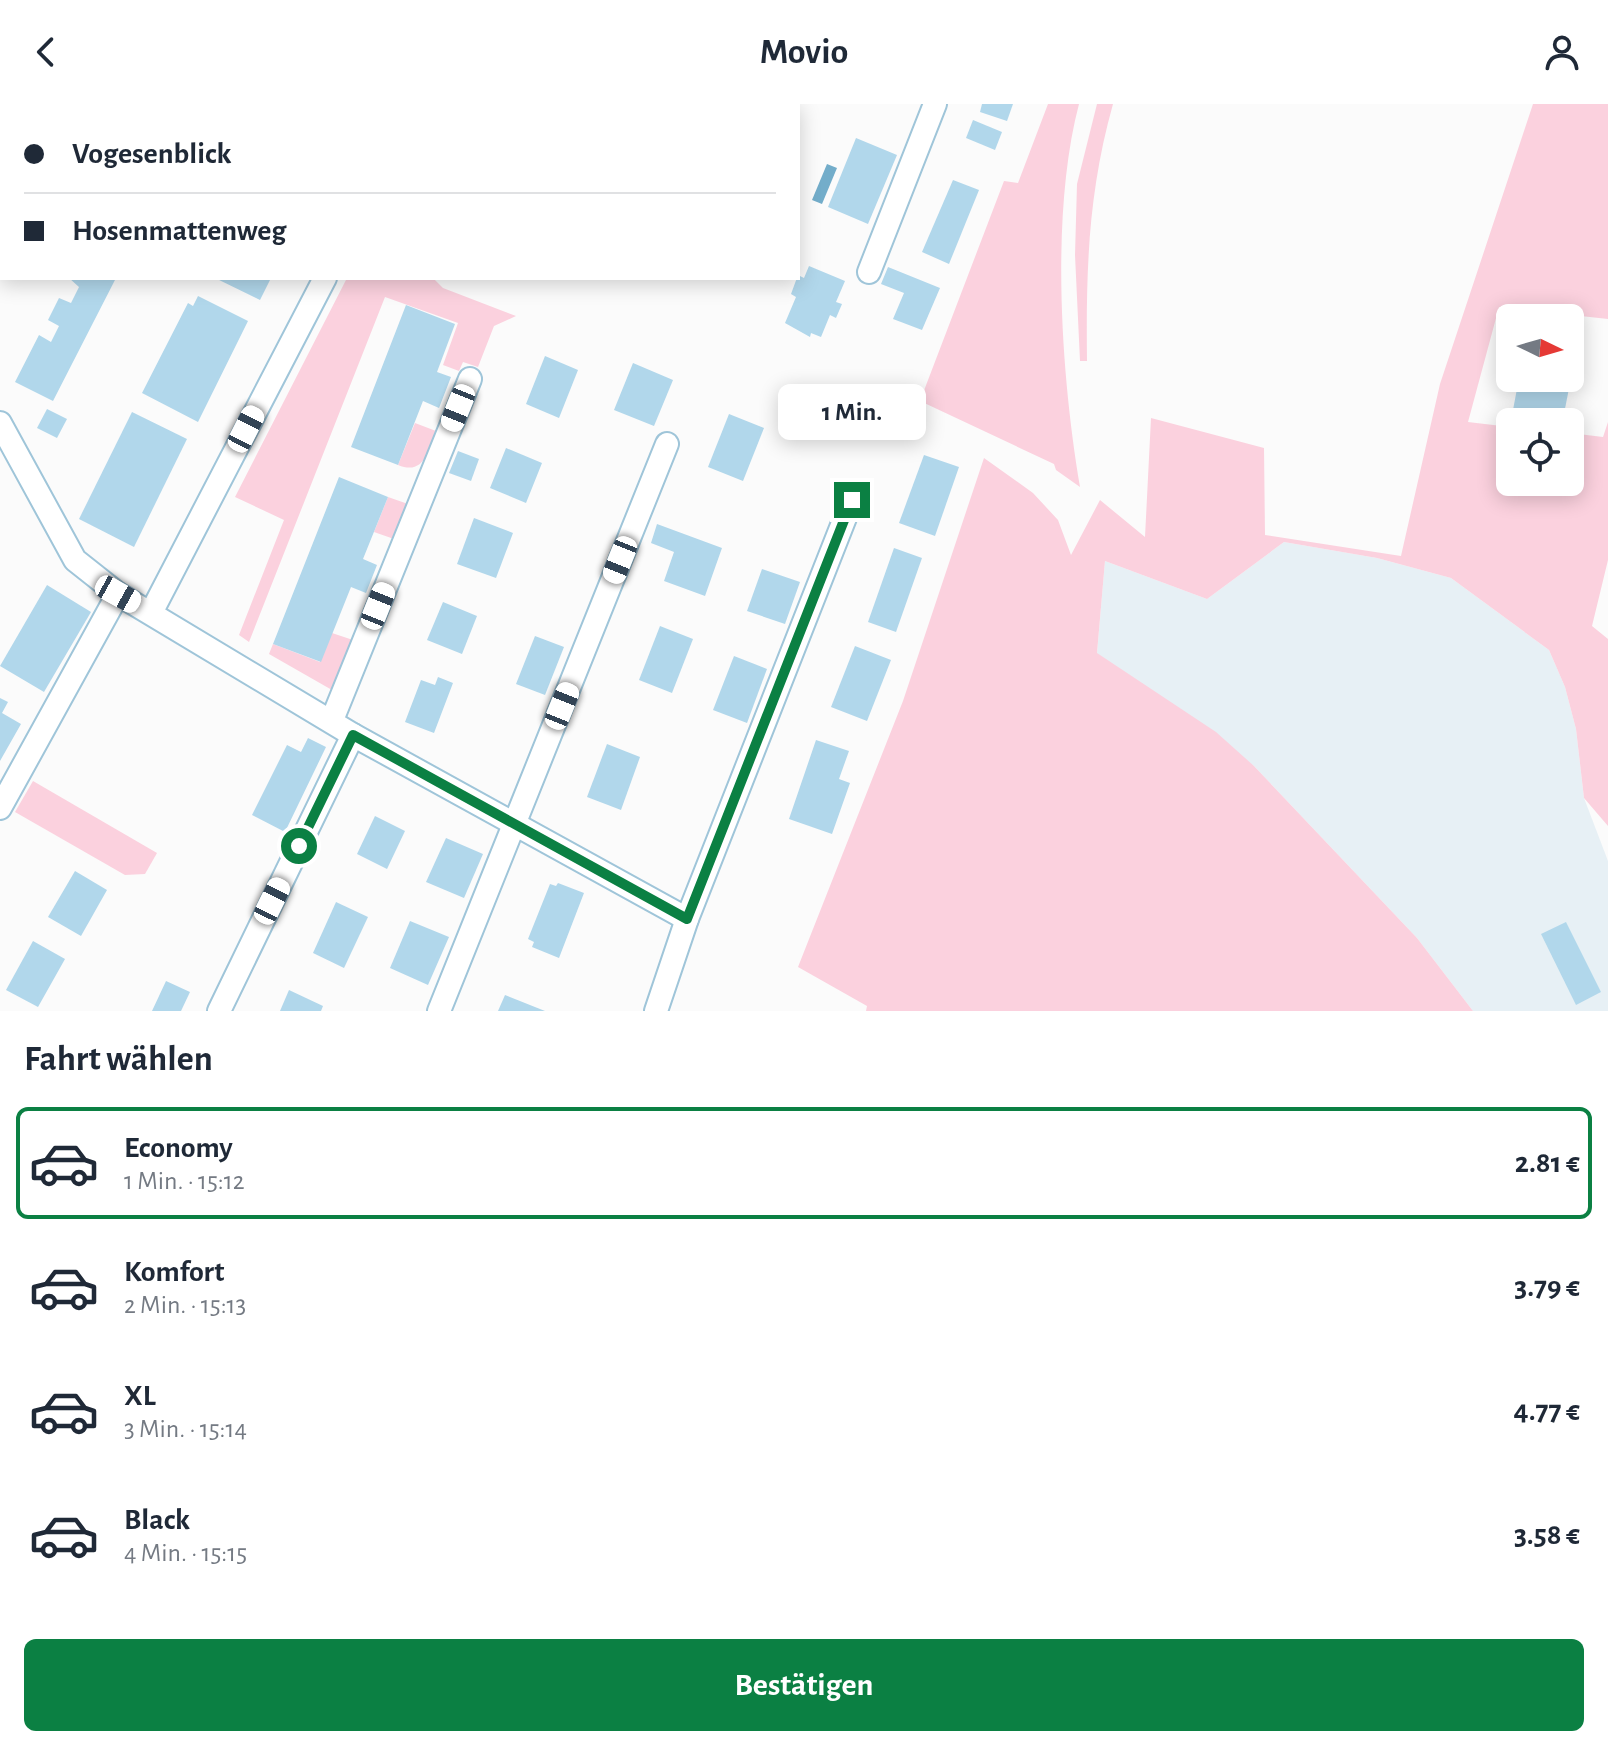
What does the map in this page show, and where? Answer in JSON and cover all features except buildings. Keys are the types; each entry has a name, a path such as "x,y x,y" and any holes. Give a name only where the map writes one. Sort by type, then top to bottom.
{"street":[{"path":"869,272 935,104"},
{"path":"151,613 324,280"},
{"path":"332,720 470,379"},
{"path":"0,423 75,560 118,594 353,735 687,919"},
{"path":"439,1011 667,444"},
{"path":"656,1011 687,919 852,500"},
{"path":"0,808 118,594"},
{"path":"219,1011 353,735"}],"shaded area":[{"path":"1048,104 1079,104 1064,194 1062,295 1068,395 1080,487 1056,470 1054,464 920,401 1004,181 1018,183"},
{"path":"1097,104 1113,104 1098,169 1090,232 1087,361 1080,361 1075,255 1077,184"},
{"path":"1533,104 1608,104 1608,319 1584,316 1584,304 1496,304 1496,318 1468,422 1496,425 1496,496 1584,496 1584,435 1603,437 1608,422 1608,560 1592,626 1608,639 1608,826 1584,798 1576,729 1565,687 1549,650 1451,578 1377,558 1284,542 1207,599 1105,561 1097,653 1216,732 1254,766 1417,938 1473,1011 866,1011 867,1006 798,967 903,701 984,458 1033,493 1058,520 1071,555 1100,500 1145,537 1151,418 1264,448 1265,535 1401,556 1440,384"},
{"path":"346,280 435,280 443,288 516,316 494,326 478,367 463,362 459,371 443,365 458,323 385,297 249,642 239,635 284,520 235,497"},
{"path":"415,423 436,431 431,446 420,464 414,467 398,465"},
{"path":"388,497 408,504 394,539 374,532"},
{"path":"1284,542 1377,558 1451,578 1549,650 1565,687 1576,729 1584,798 1608,861 1608,1011 1473,1011 1417,938 1254,766 1097,654 1105,561 1207,599"},
{"path":"332,633 353,640 332,690 269,654 273,644 320,662"},
{"path":"33,781 157,853 145,874 125,875 15,812"}],"water":[{"path":"827,164 837,168 822,204 812,200"}],"route":[{"path":"299,846 353,735 687,919 852,500"}]}
